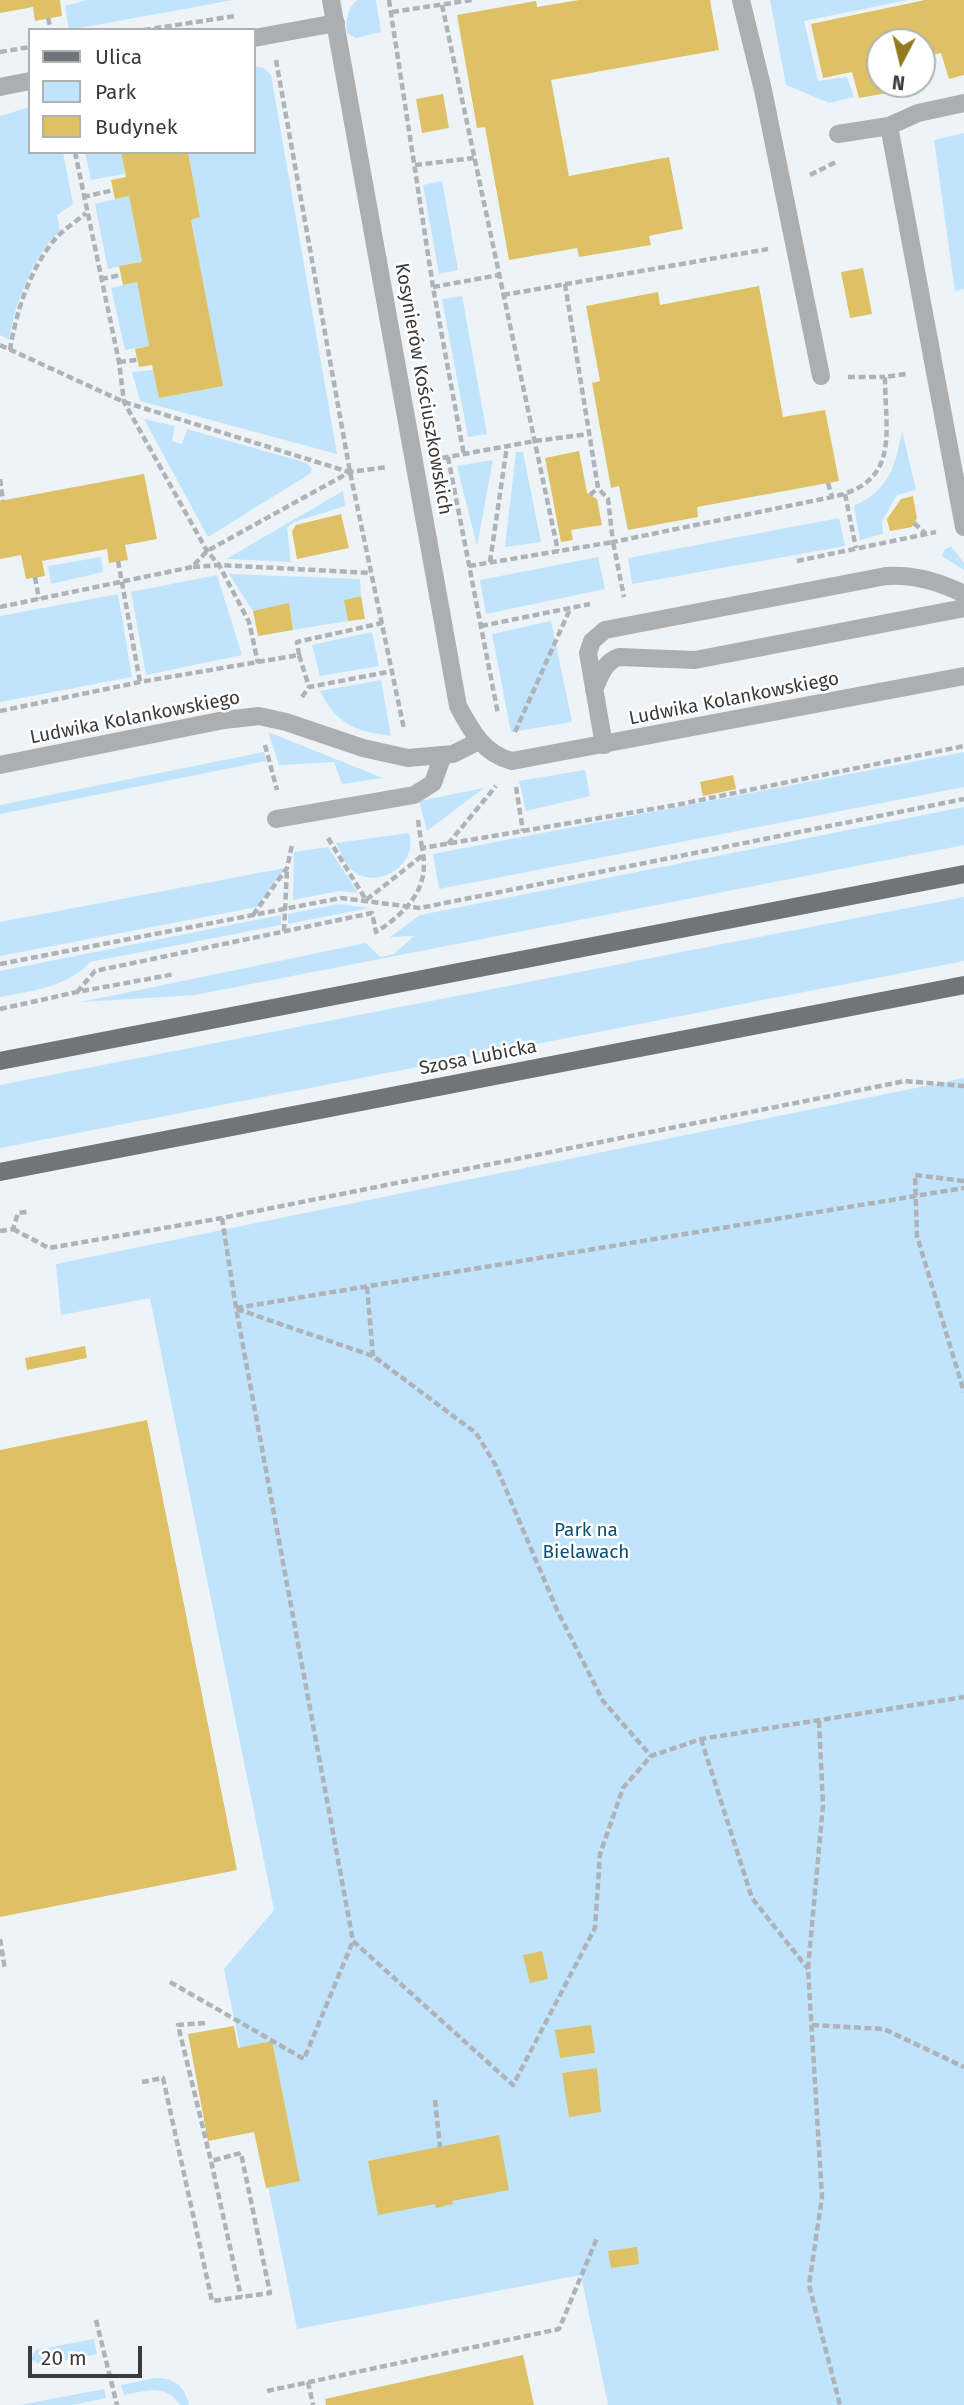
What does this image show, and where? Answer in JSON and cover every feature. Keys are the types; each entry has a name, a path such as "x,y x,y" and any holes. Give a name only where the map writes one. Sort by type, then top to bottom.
{"main road":[{"path":"0,1060 964,874"},
{"name":"Szosa Lubicka","path":"0,1172 964,985"}],"street":[{"name":"Kosynierów Kościuszkowskich","path":"331,0 416,463 457,706 489,752 500,758 511,757"},
{"path":"741,0 763,90 821,376"},
{"path":"256,38 336,23"},
{"path":"0,87 28,81"},
{"path":"838,134 889,126 918,113 964,103"},
{"path":"889,126 964,527"},
{"path":"604,746 588,658 590,645 597,635 613,627 886,576 900,575 922,579 964,594"},
{"path":"594,690 605,667 612,659 619,657 695,660 964,608"},
{"name":"Ludwika Kolankowskiego","path":"511,757 604,746 964,677"},
{"name":"Ludwika Kolankowskiego","path":"0,765 224,720 258,716 286,722 363,748 408,758 453,754 479,741"},
{"path":"279,818 414,795 433,783 443,755"}],"path":[{"path":"389,0 433,287 464,455"},
{"path":"391,12 472,0"},
{"path":"442,5 558,551"},
{"path":"157,28 237,16"},
{"path":"48,18 50,28"},
{"path":"0,52 28,47"},
{"path":"264,58 275,56 350,472 393,671 408,758"},
{"path":"75,154 119,362 124,402 249,622 258,663"},
{"path":"415,165 474,158"},
{"path":"83,197 114,190"},
{"path":"10,350 19,311 42,259 57,237 86,213"},
{"path":"503,295 794,244"},
{"path":"101,279 121,275"},
{"path":"433,287 499,275"},
{"path":"565,284 598,488 608,499 612,542 624,597"},
{"path":"0,345 124,402 350,472"},
{"path":"119,362 137,360"},
{"path":"821,376 885,377 934,369"},
{"path":"469,566 612,542 832,497 861,488 881,466 885,452 885,377"},
{"path":"192,567 207,551 350,472 589,434"},
{"path":"490,562 508,446"},
{"path":"448,457 500,725 511,757 523,831"},
{"path":"0,479 3,501"},
{"path":"828,483 832,497"},
{"path":"590,495 598,488"},
{"path":"845,494 856,549"},
{"path":"914,523 926,534"},
{"path":"118,561 124,581 140,682"},
{"path":"0,607 192,567 219,565 372,573"},
{"path":"35,577 39,599"},
{"path":"447,844 511,757 570,609"},
{"path":"309,687 297,642 382,623"},
{"path":"0,710 140,682 299,655"},
{"path":"286,722 309,687 393,671"},
{"path":"258,716 279,818"},
{"path":"422,848 677,805 964,746"},
{"path":"77,992 95,971 372,913 376,932 408,908 423,882 424,855 414,795"},
{"path":"0,964 341,898 420,908 964,799"},
{"path":"284,932 290,849 312,812 366,900"},
{"path":"366,900 424,855"},
{"path":"253,915 287,868"},
{"path":"0,1009 175,974"},
{"path":"0,1231 13,1228 49,1248 222,1218 905,1081 964,1086"},
{"path":"964,1181 915,1175 917,1236 964,1392"},
{"path":"236,1308 964,1188"},
{"path":"13,1228 18,1213 27,1212"},
{"path":"170,1982 304,2059 353,1941 236,1308 222,1218"},
{"path":"367,1287 373,1356"},
{"path":"236,1308 373,1356 475,1433 496,1466 557,1610 603,1701 651,1756"},
{"path":"353,1941 513,2085 595,1928 600,1854 623,1788 651,1756 701,1739 964,1697"},
{"path":"819,1721 822,1805 808,1969 822,2197 809,2285 840,2405"},
{"path":"701,1739 752,1898 808,1969"},
{"path":"0,1940 5,1970"},
{"path":"205,2024 178,2025 241,2297"},
{"path":"812,2025 884,2029 964,2067"},
{"path":"142,2082 163,2078 212,2301 270,2293 241,2153 211,2161"},
{"path":"435,2100 440,2147"},
{"path":"267,2391 559,2329 597,2238"},
{"path":"96,2319 117,2405"},
{"path":"308,2382 313,2405"}],"green space":[{"path":"87,0 233,0 80,28 69,28 65,6"},
{"path":"357,0 376,0 381,32 356,38 347,33 348,15"},
{"path":"770,0 908,0 804,21 818,81 847,77 854,97 829,103 786,85"},
{"path":"256,66 264,68 271,75 337,454 140,401 132,372 153,370 159,398 222,386 191,220 200,217 188,154 256,154"},
{"path":"28,108 28,154 63,154 73,204 57,215 60,231 34,266 15,312 9,340 0,335 0,116"},
{"path":"964,133 964,289 955,291 934,140"},
{"path":"85,154 121,154 125,174 91,180"},
{"path":"442,181 458,270 439,274 423,185"},
{"path":"129,196 142,262 108,269 95,204"},
{"path":"137,282 149,346 125,350 111,288"},
{"path":"462,296 487,434 468,437 442,299"},
{"path":"144,419 175,426 172,441 182,444 187,429 307,463 312,469 311,473 208,537"},
{"path":"902,431 916,490 897,495 882,521 883,534 860,540 854,506 876,492 889,476 897,456"},
{"path":"516,452 523,452 541,542 505,547"},
{"path":"493,460 477,546 457,466"},
{"path":"343,491 345,506 294,522 287,528 291,562 226,559"},
{"path":"839,518 845,546 632,584 628,558"},
{"path":"951,546 964,563 964,570 942,556 944,550"},
{"path":"101,557 103,572 51,584 48,566"},
{"path":"598,557 605,589 486,614 480,580"},
{"path":"229,574 360,579 361,596 344,600 348,621 293,630 288,604 253,611"},
{"path":"217,575 242,655 146,675 131,592"},
{"path":"118,594 132,677 0,702 0,616"},
{"path":"551,621 572,722 511,732 492,634"},
{"path":"372,632 379,666 320,676 312,645"},
{"path":"381,680 391,736 357,729 340,719 320,691"},
{"path":"268,732 383,778 342,784 334,762 279,765"},
{"path":"264,752 266,761 0,814 0,805"},
{"path":"964,752 964,787 439,889 433,854"},
{"path":"585,770 590,796 526,811 519,781"},
{"path":"484,788 427,831 419,801"},
{"path":"964,807 964,845 195,995 81,1002 366,943 380,957 394,954 414,936 390,937 420,915"},
{"path":"409,833 411,844 403,863 385,876 374,878 353,871 345,862 336,843"},
{"path":"328,847 358,893 339,891 293,900 294,852"},
{"path":"285,868 257,907 0,956 0,922"},
{"path":"964,897 964,961 0,1148 0,1085"},
{"path":"339,904 369,908 288,924 288,914"},
{"path":"281,915 281,925 90,962 60,982 0,997 0,971"},
{"name":"Park na Bielawach","path":"964,1078 964,2405 608,2405 581,2275 297,2329 224,1969 274,1910 150,1298 61,1315 56,1264"},
{"path":"94,2339 97,2354 41,2365 31,2359 36,2350"},
{"path":"155,2378 168,2379 178,2384 189,2405 180,2405 162,2391 124,2395 121,2385"},
{"path":"104,2389 106,2398 72,2405 20,2405"}],"building":[{"path":"0,0 60,0 62,16 35,21 33,7 0,13"},
{"path":"579,0 710,0 719,50 551,80 569,176 669,157 683,229 649,236 651,245 579,257 577,248 509,260 485,127 477,128 457,15 536,1 537,7"},
{"path":"925,0 964,0 964,75 949,79 941,53 936,54 936,28 866,28 866,97 859,98 852,72 823,78 811,24"},
{"path":"443,94 449,128 422,133 416,99"},
{"path":"121,154 188,154 200,217 191,220 223,386 159,398 152,365 139,367 135,349 149,346 137,282 123,285 119,266 142,262 129,196 115,199 111,180 126,177"},
{"path":"863,268 872,314 850,318 841,272"},
{"path":"759,286 783,417 825,410 839,481 697,507 698,517 628,530 619,486 611,488 592,383 600,381 586,306 658,292 660,305"},
{"path":"579,451 587,493 597,499 602,525 571,530 573,540 561,542 545,458"},
{"path":"144,474 157,539 125,545 128,560 109,563 107,549 42,561 45,576 26,579 21,555 0,559 0,501"},
{"path":"913,496 917,518 912,527 890,531 887,519 901,499"},
{"path":"341,514 349,548 297,559 292,531 296,525"},
{"path":"361,596 365,619 348,621 344,600"},
{"path":"289,603 293,630 258,636 253,611"},
{"path":"733,775 736,789 703,796 700,782"},
{"path":"85,1346 87,1358 27,1370 25,1358"},
{"path":"147,1420 237,1870 0,1917 0,1450"},
{"path":"542,1951 548,1979 530,1983 523,1955"},
{"path":"591,2025 595,2053 560,2058 555,2030"},
{"path":"234,2026 238,2048 272,2041 300,2181 266,2188 254,2132 208,2141 188,2034"},
{"path":"597,2068 601,2112 569,2117 562,2073"},
{"path":"499,2135 509,2190 452,2201 453,2204 436,2208 435,2204 378,2215 368,2161"},
{"path":"637,2247 639,2264 611,2268 608,2251"},
{"path":"523,2355 534,2405 326,2405 325,2399"}]}
